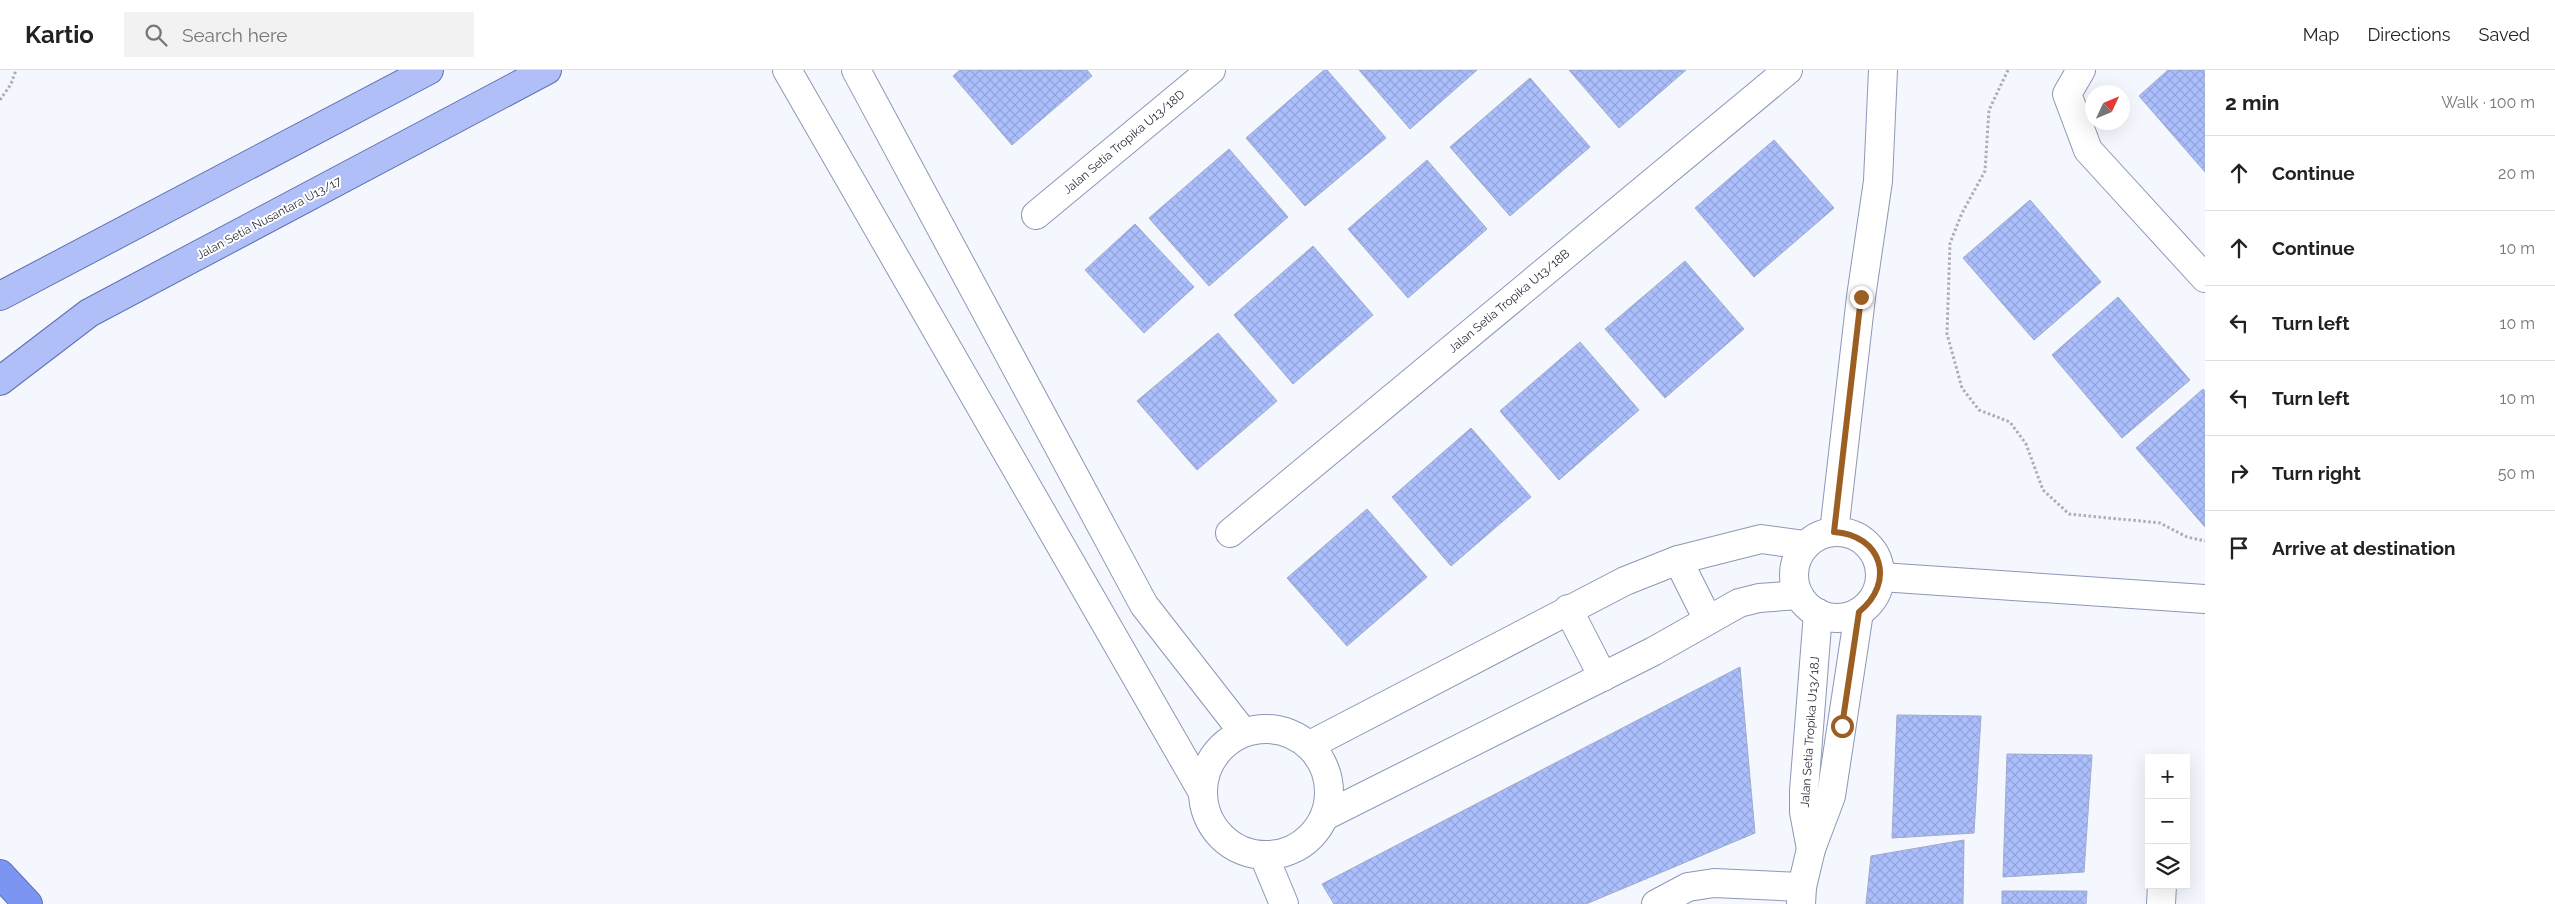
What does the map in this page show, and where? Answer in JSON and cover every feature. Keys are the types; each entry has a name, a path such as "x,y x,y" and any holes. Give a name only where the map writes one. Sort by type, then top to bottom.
{"highway":[{"path":"2,875 28,904"}],"main road":[{"path":"0,296 429,70"},
{"name":"Jalan Setia Nusantara U13/17","path":"0,381 89,313 547,70"}],"street":[{"path":"787,70 1202,791"},
{"path":"856,70 1144,605 1243,732"},
{"name":"Jalan Setia Tropika U13/18D","path":"1036,215 1211,70"},
{"name":"Jalan Setia Tropika U13/18B","path":"1230,533 1788,70"},
{"path":"1834,532 1861,297 1878,181 1883,70"},
{"path":"2081,70 2067,94 2088,150 2205,278"},
{"path":"1325,816 1603,677 1739,603 1759,598 1809,604 1832,618 1846,618 1859,612 1870,603 1878,591 1881,577 1879,562 1872,549 1862,539 1849,533 1823,533 1806,545 1798,556 1795,582 1809,604"},
{"path":"1310,745 1625,581 1678,560 1761,539 1806,545"},
{"path":"1678,560 1708,620"},
{"path":"1881,577 2205,599"},
{"name":"Jalan Setia Tropika U13/18J","path":"1809,604 1804,812 1812,849"},
{"path":"1568,609 1603,677"},
{"name":"Jalan Setia Tropika U13/18J","path":"1802,896 1812,849 1831,796 1859,612"},
{"path":"1260,728 1278,729 1295,735 1310,745 1321,760 1328,778 1329,797 1325,816 1315,832 1301,845 1283,853 1264,856 1245,852 1227,842 1214,828 1205,811 1202,791 1205,772 1213,755 1226,741 1243,732 1260,728"},
{"path":"1264,856 1284,904"},
{"path":"1656,904 1688,888 1714,883 1802,896"},
{"path":"2161,904 2162,889"}],"path":[{"path":"0,100 11,84 16,70"},
{"path":"2008,70 1989,110 1985,171 1962,213 1950,243 1947,334 1962,388 1979,410 2010,422 2026,444 2043,490 2069,514 2160,523 2187,537 2205,541"}],"building":[{"path":"960,70 1087,70 1092,76 1012,145 953,76"},
{"path":"1324,70 1327,70 1386,138 1305,206 1246,138"},
{"path":"1359,70 1477,70 1410,129"},
{"path":"1569,70 1686,70 1619,128"},
{"path":"2168,70 2205,70 2205,172 2139,96"},
{"path":"1530,78 1590,147 1510,216 1450,147"},
{"path":"1774,140 1834,208 1754,277 1695,208"},
{"path":"1229,149 1288,217 1209,286 1149,218"},
{"path":"1427,160 1487,229 1408,298 1348,229"},
{"path":"2030,200 2101,282 2034,340 1963,258"},
{"path":"1135,224 1194,287 1144,333 1085,270"},
{"path":"1313,246 1373,315 1293,384 1234,315"},
{"path":"1685,261 1744,329 1665,398 1605,329"},
{"path":"2118,297 2190,380 2122,438 2052,355"},
{"path":"1218,333 1277,401 1197,470 1137,401"},
{"path":"1580,342 1639,410 1559,480 1500,411"},
{"path":"2203,389 2205,391 2205,527 2136,448"},
{"path":"1471,428 1531,497 1451,566 1392,497"},
{"path":"1367,509 1427,577 1347,646 1287,578"},
{"path":"1740,667 1755,833 1586,904 1334,904 1322,884"},
{"path":"1897,715 1981,716 1974,833 1892,838"},
{"path":"2007,754 2092,755 2084,872 2003,877"},
{"path":"1964,840 1963,904 1866,904 1871,856"},
{"path":"2002,891 2087,891 2086,904 2002,904"}],"route":[{"path":"1842,726 1859,612 1870,603 1878,591 1881,577 1879,562 1872,549 1862,539 1849,533 1834,532 1861,297"}]}
